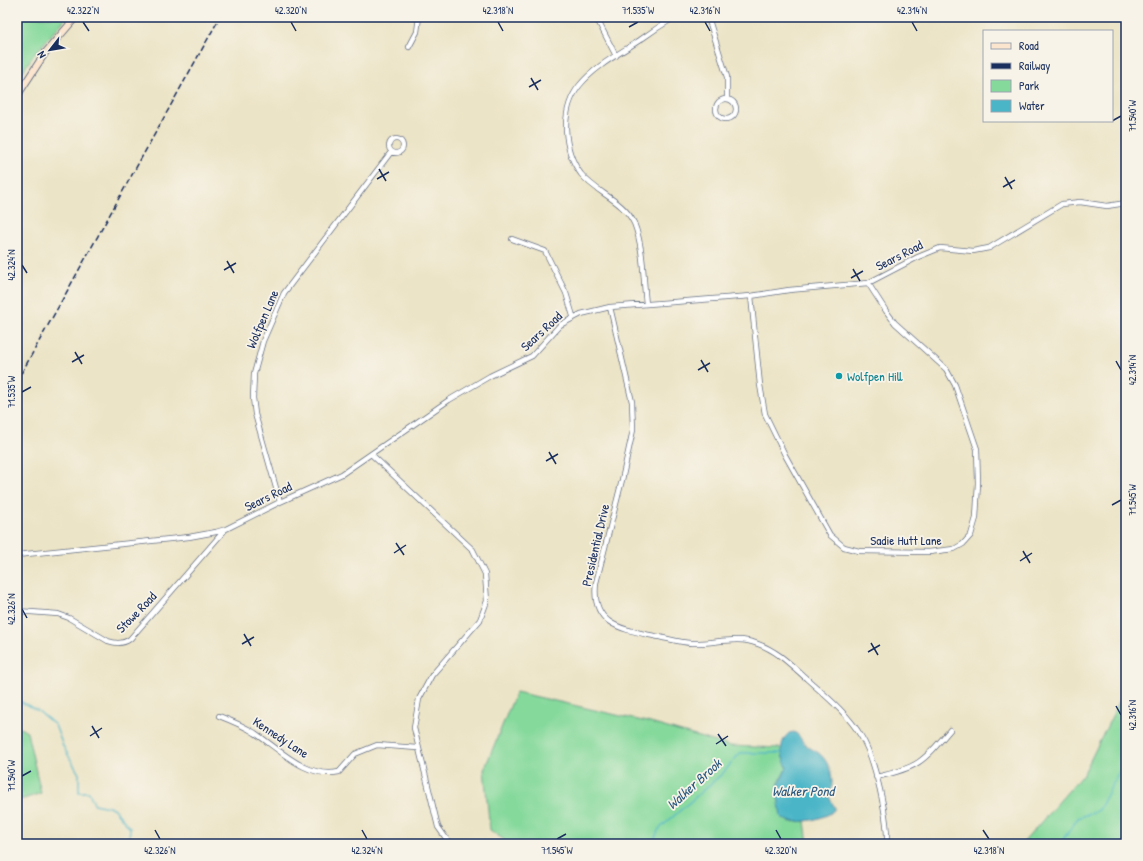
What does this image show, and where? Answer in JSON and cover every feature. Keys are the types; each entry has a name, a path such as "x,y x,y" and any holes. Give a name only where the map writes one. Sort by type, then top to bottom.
{"main road":[{"path":"17,96 45,53 76,17"}],"street":[{"path":"410,47 417,32 419,17"},
{"path":"596,17 616,56"},
{"path":"646,304 640,251 634,223 628,214 613,200 593,188 581,174 571,155 566,136 567,117 572,98 579,86 605,63 675,17"},
{"path":"708,17 727,77 727,98 734,104 736,111 732,118 724,120 717,114 717,106 727,98"},
{"name":"Wolfpen Lane","path":"280,502 255,414 252,398 252,382 263,341 280,300 391,152"},
{"name":"Sears Road","path":"17,555 189,537 225,529 280,502 335,478 456,396 532,356 560,325 573,316 610,307 751,296 789,290 868,283 918,256 941,247 973,251 989,248 1062,204 1080,202 1107,206 1126,203"},
{"path":"512,240 545,251 566,293 573,316"},
{"name":"Sadie Hutt Lane","path":"751,296 760,384 765,414 785,455 830,535 844,547 858,551 929,552 954,549 963,544 971,536 976,518 978,483 977,449 955,385 946,370 895,323 868,283"},
{"name":"Presidential Drive","path":"610,307 632,402 633,430 597,578 595,600 599,611 611,624 625,630 690,644 744,640 757,643 776,653 820,692 854,726 866,746 886,814 887,844"},
{"path":"370,454 473,550 483,567 487,582 487,601 480,620 432,675 419,699 414,728 417,748 438,827 450,844"},
{"name":"Stowe Road","path":"17,611 58,614 70,618 108,641 122,643 130,639 225,529"},
{"name":"Kennedy Lane","path":"219,716 246,728 298,763 321,772 339,772 356,754 377,745 417,748"},
{"path":"876,778 915,766 923,760 950,730"}],"green space":[{"path":"17,17 67,17 33,56 17,80"},
{"path":"516,692 647,722 730,746 782,748 783,758 787,767 779,782 777,797 790,822 805,821 808,844 510,844 490,830 484,770"},
{"path":"1126,695 1126,844 1022,844 1084,773 1120,700"},
{"path":"20,728 27,732 41,793 24,799 17,799 17,729"}],"water":[{"name":"Walker Pond","path":"794,732 806,745 820,754 830,769 831,774 832,786 829,797 835,808 832,812 826,815 810,820 792,821 785,820 781,817 777,789 787,767 782,754 782,745 789,733"}],"waterway":[{"name":"Walker Brook","path":"17,700 37,710 55,725 63,746 79,774 79,792 89,792 94,804 113,808 130,828 129,840 134,844"},
{"name":"Walker Brook","path":"652,844 659,829 723,773 740,753 782,753"},
{"path":"1060,844 1078,818 1099,810 1126,759"}],"railway":[{"path":"17,381 220,17"}],"place":[{"name":"Wolfpen Hill","path":"839,376"}]}
